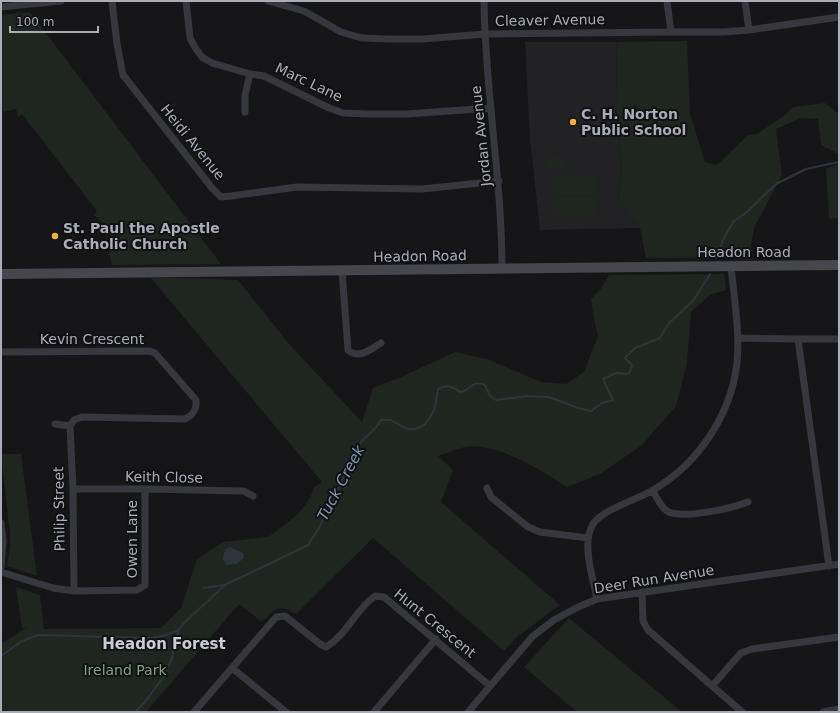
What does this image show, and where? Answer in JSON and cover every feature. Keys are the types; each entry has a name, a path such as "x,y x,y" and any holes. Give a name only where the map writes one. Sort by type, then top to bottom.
{"street":[{"path":"1,7 37,2 61,1"},
{"name":"Heidi Avenue","path":"112,1 119,58 123,75 212,188 221,197 297,188 422,189 499,181"},
{"name":"Marc Lane","path":"186,1 190,38 202,57 212,63 250,74 264,76 329,108 343,113 407,114 491,108"},
{"name":"Cleaver Avenue","path":"268,1 304,11 341,32 362,38 423,39 485,34 724,32 749,30 839,17"},
{"name":"Jordan Avenue","path":"484,1 491,108 499,181 502,269"},
{"path":"667,1 671,32"},
{"path":"745,1 749,30"},
{"path":"245,112 246,95 250,74"},
{"path":"597,599 588,548 588,538 593,524 606,512 636,500 653,491 686,466 702,448 715,428 726,406 737,364 738,338 731,266"},
{"name":"Headon Road","path":"1,274 839,266"},
{"path":"342,271 348,350 354,354 362,354 381,343"},
{"path":"738,338 839,338"},
{"path":"798,339 829,566"},
{"name":"Kevin Crescent","path":"1,352 150,351 155,354 196,400 196,407 192,416 185,419 82,417 74,420 70,426"},
{"path":"55,424 70,426"},
{"name":"Philip Street","path":"70,426 73,489 74,591"},
{"path":"487,488 491,497 528,527 540,532 588,538"},
{"name":"Keith Close","path":"73,489 244,491 253,496"},
{"name":"Owen Lane","path":"1,572 53,588 74,591 137,590 145,585 145,489"},
{"path":"653,491 661,506 668,512 675,514 706,512 748,502"},
{"path":"1,523 3,541 1,566"},
{"name":"Deer Run Avenue","path":"468,712 538,632 554,620 597,599 839,564"},
{"path":"642,592 643,621 648,630 742,712"},
{"name":"Hunt Crescent","path":"194,712 276,618 286,616 320,644 326,647 336,641 367,601 375,596 384,597 436,639 490,686"},
{"path":"712,686 741,653 752,649 839,637"},
{"path":"374,712 436,639"},
{"path":"232,668 286,712"},
{"path":"823,712 839,710"}],"shaded area":[{"name":"C. H. Norton Public School","path":"525,42 617,42 616,106 622,170 618,202 640,228 540,230 530,139"},
{"path":"230,547 243,553 244,558 237,564 226,565 223,559 225,549"}],"green space":[{"path":"30,12 221,264 112,265 109,250 111,252 119,246 116,242 119,239 107,224 103,226 100,220 94,215 97,211 22,114 18,117 16,109 3,112 1,101 1,15"},
{"path":"687,41 690,114 705,162 717,165 748,135 757,134 785,115 793,107 825,103 839,114 839,154 821,145 818,119 801,118 776,129 782,175 754,228 749,257 646,258 640,228 618,202 622,170 616,106 617,42"},
{"path":"555,155 556,157 565,157 565,168 547,168 547,163 552,156"},
{"path":"839,164 839,218 829,219 826,169"},
{"path":"553,174 597,175 596,196 552,195"},
{"path":"553,197 596,198 595,219 552,218"},
{"name":"Ireland Park","path":"724,274 726,290 710,295 691,312 687,363 676,406 642,445 600,474 567,487 532,466 490,448 477,446 465,447 438,456 453,470 441,502 560,605 518,636 504,651 373,538 296,614 281,608 274,611 262,622 239,604 146,712 1,712 1,644 27,628 22,628 16,587 40,595 44,629 161,628 181,608 197,559 223,542 270,536 302,509 307,503 314,487 322,482 150,277 238,280 290,345 362,422 373,388 455,352 487,359 541,382 566,384 584,372 598,336 591,299 600,290 609,275"},
{"path":"1,454 21,454 37,576 7,566 10,534"},
{"path":"569,618 682,712 577,712 524,667"}],"waterway":[{"name":"Tuck Creek","path":"716,258 723,240 733,222 748,211 776,184 806,169 839,162"},
{"name":"Tuck Creek","path":"135,712 145,702 164,676 172,658 179,629 186,621 225,585 308,545 319,528 360,443 374,430 381,420 391,420 407,429 415,429 424,425 429,419 435,408 438,389 448,386 461,392 465,391 474,384 485,385 490,396 496,400 527,396 549,397 578,408 591,411 602,403 613,400 603,379 616,373 627,374 630,372 632,365 625,358 635,348 660,338 669,323 693,301 710,274"},
{"name":"Tuck Creek","path":"204,588 224,585"},
{"name":"Tuck Creek","path":"1,656 22,641 38,635 150,638 163,636 179,630"}],"place":[{"name":"C. H. Norton Public School","path":"573,122"},
{"name":"St. Paul the Apostle Catholic Church","path":"55,236"}],"district":[{"name":"Headon Forest","path":"164,644"}]}
